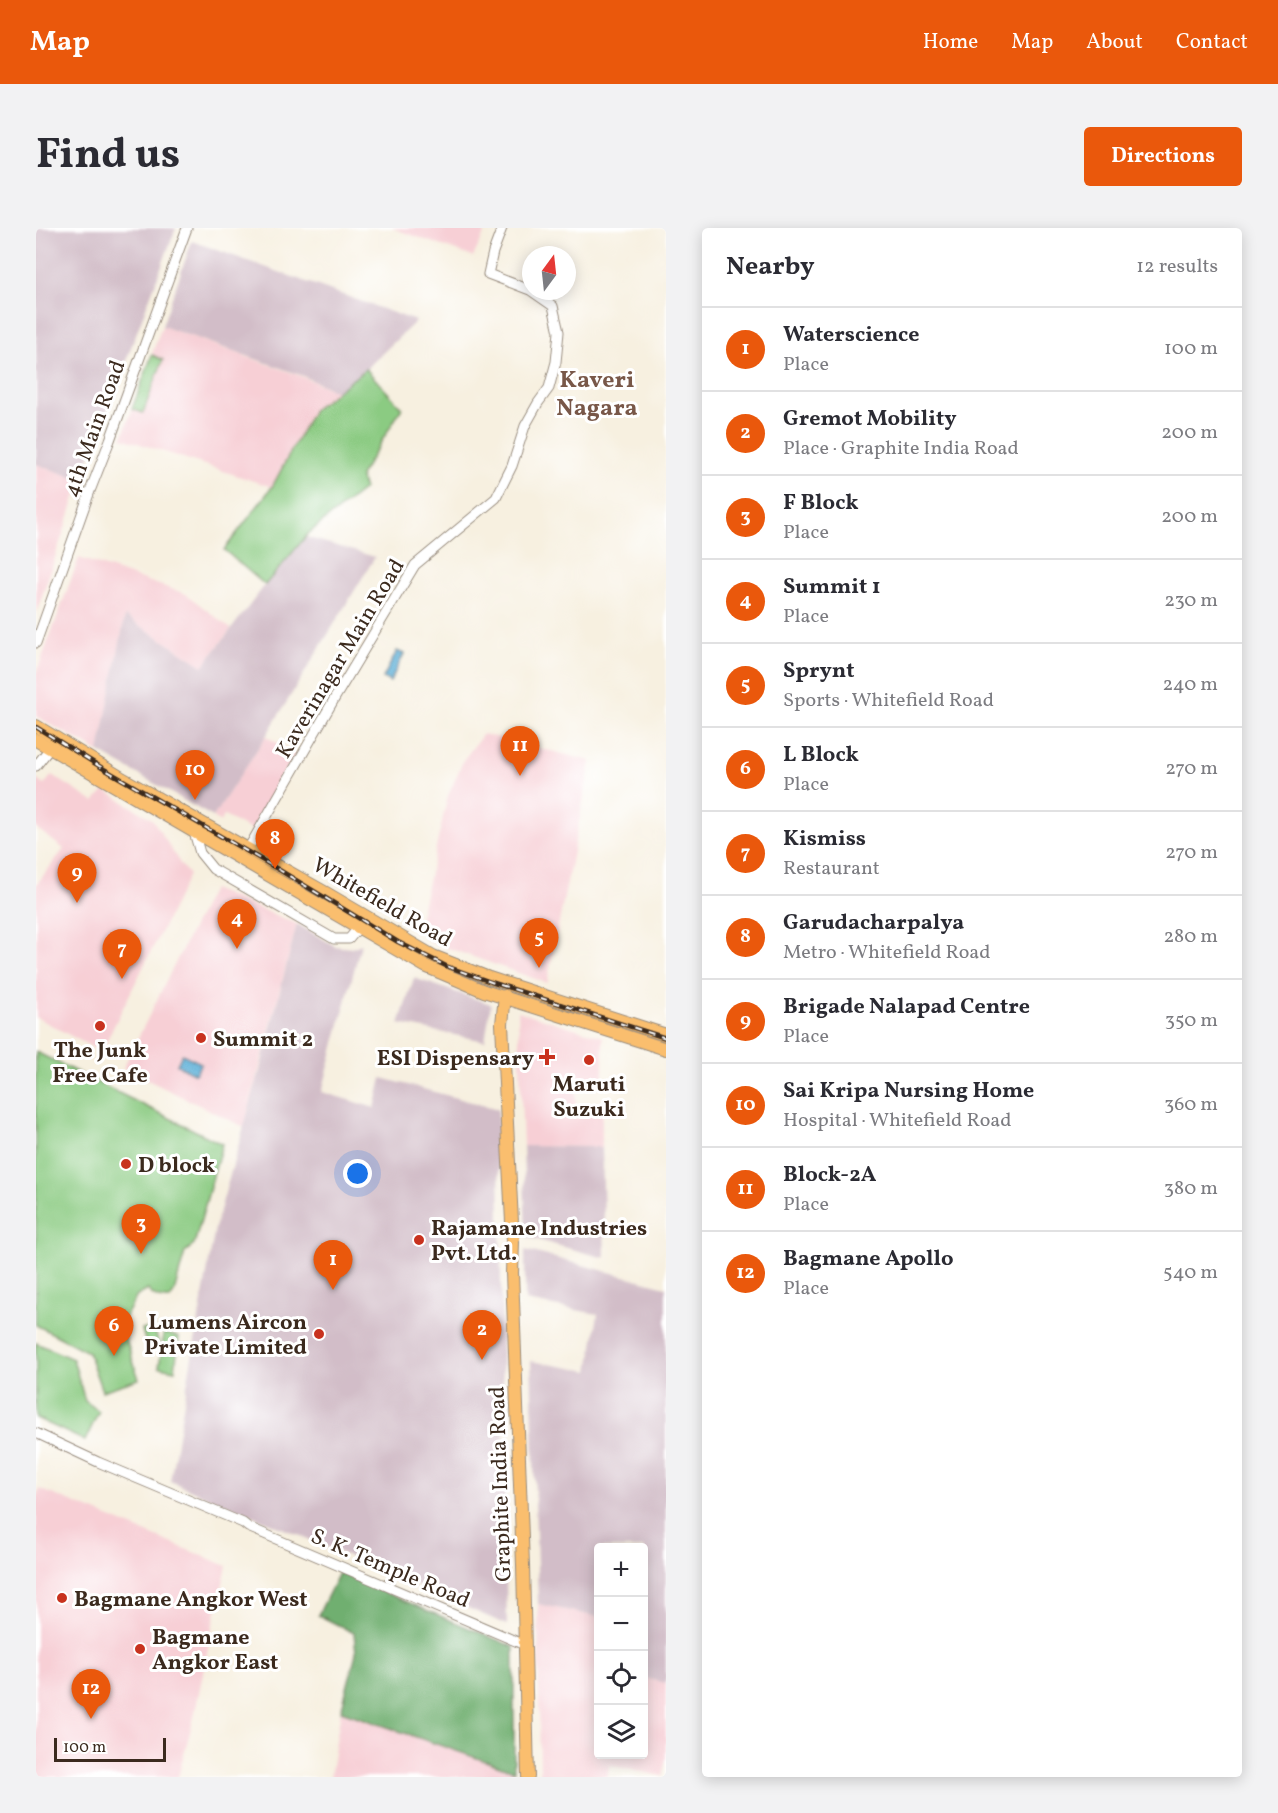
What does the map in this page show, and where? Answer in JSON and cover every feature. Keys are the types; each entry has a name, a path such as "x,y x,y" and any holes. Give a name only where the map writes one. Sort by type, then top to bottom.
{"main road":[{"name":"Whitefield Road","path":"36,726 120,777 433,956 484,991 505,996"},
{"name":"Whitefield Road","path":"36,740 425,966 455,972 666,1035"},
{"path":"505,996 666,1049"},
{"name":"Graphite India Road","path":"505,996 502,1024 513,1242 528,1777"}],"street":[{"name":"4th Main Road","path":"36,643 188,228"},
{"name":"Kaverinagar Main Road","path":"248,849 415,565 496,498 512,466 525,426 549,388 556,362 560,332 553,306 530,290 488,274 502,228"},
{"path":"36,766 50,748"},
{"path":"194,832 200,853 213,869 274,906 334,939 349,939 358,927"},
{"name":"S. K. Temple Road","path":"36,1433 248,1527 525,1642"}],"shaded area":[{"path":"36,228 176,228 81,480 36,464"},
{"path":"392,228 487,228 473,257"},
{"path":"192,241 416,321 366,369 337,392 303,376 162,326"},
{"path":"162,326 303,377 337,392 313,410 272,487 122,438"},
{"path":"36,464 81,480 36,614"},
{"path":"306,537 375,557 266,736 213,817 99,752 125,616 203,666 265,585"},
{"path":"79,558 186,594 231,629 203,666 125,616 99,752 36,716 36,674"},
{"path":"483,734 591,761 547,983 431,942 417,929 448,796 464,759"},
{"path":"266,736 295,754 253,831 224,816 220,822 213,817"},
{"path":"52,775 94,802 105,790 153,820 189,875 101,1052 36,1017 36,885 64,849 36,828 36,790 38,786 36,779 44,785"},
{"path":"212,889 297,924 244,1127 123,1068"},
{"path":"297,924 335,946 352,948 361,944 322,1092 375,1108 382,1078 498,1109 507,1625 170,1481 215,1228 259,1073"},
{"path":"414,978 491,1004 485,1041 399,1024"},
{"path":"518,1011 603,1037 603,1083 575,1084 576,1110 602,1110 602,1147 523,1146"},
{"path":"523,1146 602,1147 605,1258 526,1237"},
{"path":"525,1250 666,1287 666,1683 648,1679 648,1543 594,1543 594,1616 538,1604 531,1361 589,1371 598,1314 525,1301"},
{"path":"40,1489 227,1566 194,1717 178,1777 36,1777 36,1497"},
{"path":"538,1604 594,1616 594,1759 648,1759 648,1679 666,1683 666,1759 662,1776 610,1765 607,1777 540,1777"},
{"path":"341,1711 514,1771 515,1777 330,1777"}],"green space":[{"path":"152,355 163,360 143,413 132,409"},
{"path":"366,369 402,408 360,476 364,489 309,533 265,585 224,550 272,487 313,410"},
{"path":"36,1052 222,1144 194,1245 185,1252 174,1293 170,1299 158,1298 148,1290 137,1296 121,1325 139,1379 102,1391 88,1352 36,1325"},
{"path":"154,1327 160,1348 148,1351 142,1330"},
{"path":"164,1333 179,1337 175,1370 159,1367"},
{"path":"36,1343 73,1359 85,1401 99,1411 85,1441 36,1418"},
{"path":"339,1573 514,1647 514,1771 341,1711 356,1653 354,1633 318,1615"}],"water":[{"path":"397,651 404,654 390,682 383,678"},
{"path":"182,1054 201,1063 195,1074 177,1065"}],"railway":[{"path":"36,727 398,942 446,966 666,1038"}],"place":[{"name":"Block-2A","path":"520,776"},
{"name":"Sai Kripa Nursing Home","path":"195,800"},
{"name":"Garudacharpalya","path":"275,869"},
{"name":"Brigade Nalapad Centre","path":"77,903"},
{"name":"Summit 1","path":"237,949"},
{"name":"Sprynt","path":"539,968"},
{"name":"Kismiss","path":"122,979"},
{"name":"The Junk Free Cafe","path":"100,1026"},
{"name":"Summit 2","path":"201,1038"},
{"name":"ESI Dispensary","path":"547,1057"},
{"name":"Maruti Suzuki","path":"589,1060"},
{"name":"D block","path":"126,1164"},
{"name":"Rajamane Industries Pvt. Ltd.","path":"419,1240"},
{"name":"F Block","path":"141,1254"},
{"name":"Waterscience","path":"333,1290"},
{"name":"Lumens Aircon Private Limited","path":"319,1334"},
{"name":"L Block","path":"114,1356"},
{"name":"Gremot Mobility","path":"482,1360"},
{"name":"Bagmane Angkor West","path":"62,1598"},
{"name":"Bagmane Angkor East","path":"140,1649"},
{"name":"Bagmane Apollo","path":"91,1719"}],"district":[{"name":"Kaveri Nagara","path":"597,393"}]}
